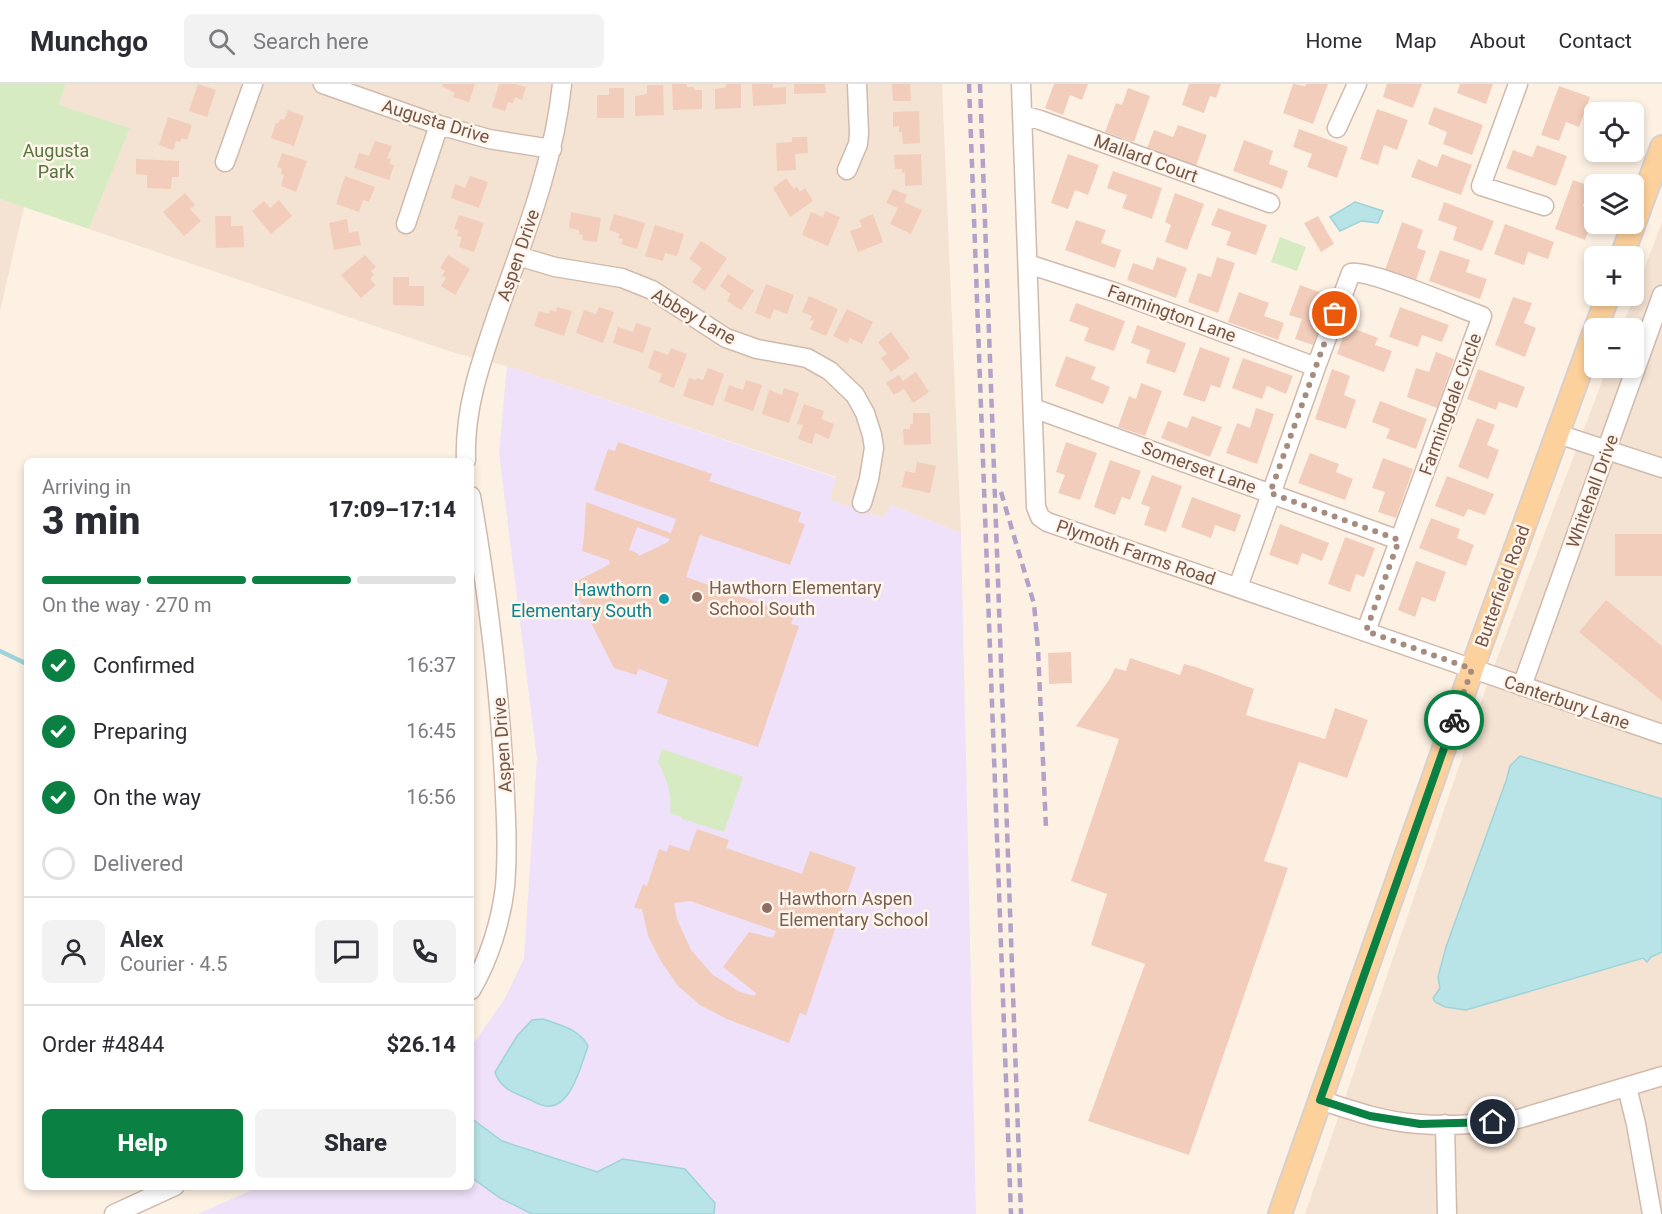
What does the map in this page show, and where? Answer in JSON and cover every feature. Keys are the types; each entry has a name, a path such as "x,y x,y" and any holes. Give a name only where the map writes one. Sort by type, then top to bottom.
{"main road":[{"path":"1627,246 1654,193 1662,147"},
{"name":"Butterfield Road","path":"1280,1214 1472,669 1584,361"}],"street":[{"path":"225,162 253,84"},
{"name":"Augusta Drive","path":"323,84 439,125 489,139 552,149"},
{"name":"Aspen Drive","path":"466,458 469,411 477,373 552,149 559,118 562,84"},
{"path":"847,170 858,144 857,84"},
{"name":"Plymoth Farms Road","path":"1020,84 1036,507 1040,517 1047,522 1472,669"},
{"path":"1337,128 1357,84"},
{"path":"1518,84 1481,186 1544,206"},
{"name":"Mallard Court","path":"1022,115 1270,203"},
{"path":"406,225 439,125"},
{"name":"Abbey Lane","path":"518,256 555,267 622,278 652,290 726,338 757,349 807,358 830,371 855,395 865,413 872,435 874,448 862,503"},
{"name":"Farmington Lane","path":"1028,264 1117,293 1316,367"},
{"name":"Farmingdale Circle","path":"1238,588 1270,493 1351,273 1358,272 1376,277 1482,316 1366,631"},
{"name":"Whitehall Drive","path":"1522,686 1662,295"},
{"name":"Somerset Lane","path":"1033,408 1399,540"},
{"path":"1558,434 1662,468"},
{"name":"Aspen Drive","path":"474,513 497,678 507,834 505,888 495,933 474,983"},
{"name":"Canterbury Lane","path":"1472,669 1662,734"},
{"path":"1320,1100 1370,1116 1420,1124 1518,1119 1662,1076"},
{"path":"1627,1087 1652,1214"},
{"path":"1444,1124 1447,1214"},
{"path":"114,1214 166,1190"}],"shaded area":[{"path":"66,84 942,84 961,533 891,505 883,518 830,500 836,477 507,366 458,354 89,229 130,128 59,105"},
{"path":"0,199 24,207 0,311"},
{"path":"1662,222 1662,1214 1305,1214 1486,688 1603,378 1644,378 1644,318 1626,318 1630,306 1644,306 1644,270"},
{"path":"507,366 836,478 830,500 883,518 891,505 961,533 976,1214 198,1214 252,1190 474,1190 474,1043 504,1000 524,959 537,759 499,452"}],"green space":[{"name":"Augusta Park","path":"0,84 66,84 59,105 130,128 89,229 0,199"},
{"path":"1280,237 1306,247 1297,271 1271,262"},
{"path":"662,749 743,777 724,832 670,813 668,787 658,762"}],"water":[{"path":"1355,202 1383,211 1378,223 1361,221 1340,231 1330,217"},
{"path":"1520,756 1662,799 1662,952 1651,957 1647,962 1643,958 1466,1010 1445,1007 1435,1002 1433,998 1440,988 1438,977 1446,947 1510,766"},
{"path":"543,1019 580,1035 588,1046 574,1084 568,1093 562,1101 546,1106 510,1091 499,1081 495,1072 517,1036 532,1020"},
{"path":"474,1120 502,1141 597,1172 623,1159 685,1169 715,1203 714,1214 532,1214 500,1198 474,1179"}],"building":[{"path":"198,84 216,90 207,117 189,111"},
{"path":"443,84 475,84 469,102 453,97 455,93 442,86"},
{"path":"499,84 526,87 522,100 515,97 513,103 508,102 505,111 492,107"},
{"path":"672,84 687,84 687,87 694,87 694,90 702,90 702,109 673,110"},
{"path":"726,84 741,84 741,108 715,109 715,89 726,87"},
{"path":"752,84 773,84 773,88 786,87 786,104 753,106"},
{"path":"794,84 825,84 826,93 794,94"},
{"path":"892,84 910,84 911,101 893,101"},
{"path":"1054,84 1088,84 1082,100 1070,95 1063,115 1045,108"},
{"path":"1189,84 1221,84 1216,98 1210,96 1204,113 1182,105"},
{"path":"1293,84 1305,86 1306,84 1328,84 1313,124 1283,113"},
{"path":"1387,84 1422,84 1413,108 1383,97"},
{"path":"1460,84 1493,84 1486,104 1457,93"},
{"path":"647,85 663,85 664,115 635,116 635,96 647,94"},
{"path":"1559,86 1590,97 1588,102 1584,102 1584,113 1579,127 1566,122 1559,141 1541,135"},
{"path":"609,88 624,88 624,118 597,118 597,95 609,95"},
{"path":"1128,88 1150,96 1134,142 1105,132 1116,103 1122,105"},
{"path":"1434,107 1483,125 1472,155 1443,144 1447,132 1428,124"},
{"path":"1377,109 1408,120 1397,150 1384,145 1378,165 1360,159"},
{"path":"288,110 304,116 294,146 271,138 276,123 278,124 280,119 284,120"},
{"path":"919,111 920,143 903,144 899,126 893,127 893,112"},
{"path":"168,117 192,125 187,140 182,138 180,142 176,141 173,150 159,145"},
{"path":"1178,125 1207,135 1196,166 1147,148 1154,130 1173,137"},
{"path":"1299,129 1348,147 1337,178 1307,167 1312,154 1293,147"},
{"path":"792,137 807,137 808,153 795,154 796,170 777,171 776,143 792,142"},
{"path":"1244,140 1273,151 1269,164 1288,171 1282,189 1233,171"},
{"path":"375,141 392,146 387,158 391,159 389,164 394,165 389,180 354,168 359,153 369,156"},
{"path":"1537,145 1567,156 1556,186 1506,168 1513,150 1532,157"},
{"path":"282,153 307,161 296,192 281,186 284,175 281,174 282,169 277,167"},
{"path":"921,154 922,185 905,186 905,172 902,173 902,169 895,169 894,155"},
{"path":"1068,154 1099,165 1088,195 1075,190 1068,209 1051,203"},
{"path":"1442,154 1472,165 1461,195 1411,177 1418,159 1437,167"},
{"path":"136,159 179,161 179,177 172,177 171,189 147,188 147,175 136,174"},
{"path":"1113,171 1162,188 1152,219 1122,208 1127,195 1107,188"},
{"path":"345,176 375,187 369,202 363,200 359,212 336,204"},
{"path":"470,176 488,182 479,208 451,198 455,184 465,188"},
{"path":"786,178 794,189 797,187 800,192 805,188 813,201 790,217 773,188"},
{"path":"1573,180 1584,184 1584,234 1587,234 1585,240 1555,229"},
{"path":"893,189 907,195 904,202 922,210 911,234 890,224 898,208 886,203"},
{"path":"185,193 195,205 190,209 201,221 184,236 163,212"},
{"path":"1175,193 1204,204 1187,250 1165,242 1171,225 1165,222"},
{"path":"279,200 292,216 271,234 252,211 264,201 270,208"},
{"path":"1444,202 1494,221 1482,251 1453,240 1457,227 1438,220"},
{"path":"1218,208 1267,225 1256,255 1226,245 1231,232 1211,225"},
{"path":"825,211 840,217 828,246 802,235 811,212 823,217"},
{"path":"571,212 601,218 597,242 582,240 583,235 579,234 579,230 569,228"},
{"path":"614,214 645,223 637,249 621,244 623,239 618,238 620,234 609,230"},
{"path":"873,214 883,242 858,252 850,231 862,227 859,220"},
{"path":"459,215 484,223 474,252 459,247 462,237 457,236 459,230 454,229"},
{"path":"215,216 231,216 231,226 243,226 244,247 216,248"},
{"path":"1318,216 1334,244 1321,252 1304,223"},
{"path":"347,219 349,233 358,231 361,245 334,250 329,223"},
{"path":"1076,220 1106,230 1101,243 1121,250 1115,268 1065,250"},
{"path":"1402,222 1423,230 1417,248 1426,251 1416,280 1385,270"},
{"path":"1505,224 1554,242 1548,259 1528,252 1524,265 1494,254"},
{"path":"655,225 684,234 677,256 665,253 663,261 645,256"},
{"path":"701,241 727,258 705,291 692,282 702,268 689,259"},
{"path":"1440,250 1470,260 1466,272 1487,279 1480,299 1429,281"},
{"path":"365,255 376,267 371,271 374,275 370,279 376,285 361,298 341,275"},
{"path":"448,255 470,269 455,295 441,286 446,278 442,276 445,271 440,268"},
{"path":"1157,257 1187,268 1176,298 1127,280 1133,263 1153,270"},
{"path":"1217,257 1235,263 1218,313 1188,302 1198,273 1211,277"},
{"path":"728,274 754,291 741,310 727,301 731,294 720,286"},
{"path":"393,277 409,277 409,286 424,286 424,306 393,305"},
{"path":"766,284 794,295 787,314 774,309 770,319 755,313"},
{"path":"1300,285 1330,296 1313,345 1295,339 1302,319 1289,315"},
{"path":"1239,292 1269,303 1264,316 1284,323 1278,340 1228,322"},
{"path":"809,296 838,309 826,336 810,329 814,321 810,320 812,316 802,312"},
{"path":"1513,297 1532,303 1524,323 1536,328 1525,357 1495,345"},
{"path":"1076,303 1125,321 1114,351 1084,341 1089,328 1069,321"},
{"path":"557,307 572,311 564,336 534,326 539,311 549,314 550,310 556,312"},
{"path":"599,307 614,312 603,343 576,333 584,310 596,314"},
{"path":"1400,307 1449,325 1442,342 1422,335 1418,347 1389,337"},
{"path":"847,309 873,322 862,344 850,338 847,343 833,336"},
{"path":"636,323 651,328 643,353 613,343 618,327 633,332"},
{"path":"1137,325 1186,343 1175,373 1146,363 1150,350 1131,343"},
{"path":"1347,326 1378,338 1375,345 1392,351 1384,372 1337,354"},
{"path":"891,332 910,358 891,372 881,358 887,354 878,342"},
{"path":"1200,347 1230,358 1220,388 1211,385 1205,402 1183,395"},
{"path":"671,348 687,354 674,388 659,382 662,374 648,368 654,350 668,355"},
{"path":"1436,352 1454,359 1437,408 1407,397 1416,368 1429,372"},
{"path":"1066,356 1096,367 1091,379 1110,387 1103,404 1055,386"},
{"path":"1243,358 1293,376 1286,394 1267,386 1262,399 1232,388"},
{"path":"708,368 724,374 713,406 683,396 689,378 703,380"},
{"path":"1332,369 1350,376 1344,395 1356,400 1346,429 1315,419"},
{"path":"1478,369 1525,387 1517,408 1499,402 1496,410 1467,399"},
{"path":"916,372 929,392 913,403 904,389 894,395 886,383 899,375 903,381"},
{"path":"746,380 762,385 753,411 724,401 729,385 743,390"},
{"path":"1141,383 1162,391 1145,436 1118,427 1129,396 1136,399"},
{"path":"784,388 799,393 789,423 762,414 769,390 782,395"},
{"path":"1380,401 1427,419 1416,449 1386,438 1390,429 1372,422"},
{"path":"804,404 824,411 821,419 834,424 829,439 815,433 812,444 798,439 803,425 797,424"},
{"path":"1256,408 1274,414 1257,464 1226,453 1237,423 1250,428"},
{"path":"913,413 930,413 931,444 904,445 903,429 910,429 910,424 913,424"},
{"path":"1192,416 1222,427 1210,457 1161,438 1168,421 1187,428"},
{"path":"1477,418 1495,425 1487,445 1499,450 1488,479 1458,467"},
{"name":"Hawthorn Elementary South","path":"618,442 712,474 709,481 801,512 798,522 805,524 790,565 700,535 686,577 794,615 791,624 799,626 758,747 657,713 668,680 639,669 636,675 614,668 571,584 610,564 609,560 582,551 586,502 671,533 676,519 594,490 608,449 615,451","holes":["637,527 670,539 639,556 629,550"]},
{"path":"1066,442 1097,453 1080,500 1058,493 1065,475 1056,472"},
{"path":"1310,453 1339,464 1336,472 1353,479 1345,500 1298,483"},
{"path":"1383,458 1413,469 1396,518 1378,512 1385,492 1372,488"},
{"path":"1110,460 1141,471 1130,500 1122,497 1115,515 1094,507"},
{"path":"917,462 936,466 930,493 902,487 905,471 915,473"},
{"path":"1152,475 1182,486 1166,532 1144,525 1150,507 1141,504"},
{"path":"1447,476 1494,494 1485,515 1468,509 1464,517 1435,506"},
{"path":"1192,497 1241,515 1235,532 1215,525 1211,538 1181,527"},
{"path":"1431,518 1460,529 1457,538 1474,545 1466,566 1419,548"},
{"path":"1280,524 1329,543 1322,561 1302,553 1298,565 1269,555"},
{"path":"1615,534 1662,534 1662,576 1615,576"},
{"path":"1345,537 1375,548 1364,577 1356,574 1350,592 1328,584"},
{"path":"1416,561 1446,572 1435,602 1422,597 1415,617 1398,610"},
{"path":"1606,600 1662,646 1662,701 1579,632"},
{"path":"1071,652 1072,683 1049,684 1048,653"},
{"path":"1130,658 1180,675 1184,664 1196,667 1254,689 1246,715 1325,739 1335,708 1368,720 1347,778 1299,762 1264,861 1288,868 1189,1155 1088,1121 1145,964 1091,945 1107,894 1071,881 1119,739 1076,726 1115,668 1126,671"},
{"path":"697,829 729,840 726,848 802,874 810,851 856,867 806,1015 800,1013 789,1043 727,1019 700,1005 678,986 662,963 648,936 642,909 634,908 643,884 647,886 659,849 667,852 669,845 689,851","holes":["690,901 776,931 773,938 749,932 723,967 756,993 755,996 740,992 713,975 691,950 677,919 674,903"]}],"waterway":[{"path":"0,651 24,663"}],"railway":[{"path":"969,84 1011,1214"},
{"path":"980,84 1021,1214"},
{"path":"1001,492 1034,604 1046,828"}],"way so far":[{"path":"1335,314 1270,493 1399,540 1366,631 1472,669 1454,720"}],"place":[{"name":"Hawthorn Elementary School South","path":"697,597"},
{"name":"Hawthorn Elementary South","path":"664,599"},
{"name":"Hawthorn Aspen Elementary School","path":"767,908"}],"route":[{"path":"1454,720 1320,1100 1370,1116 1420,1124 1493,1122"}]}
